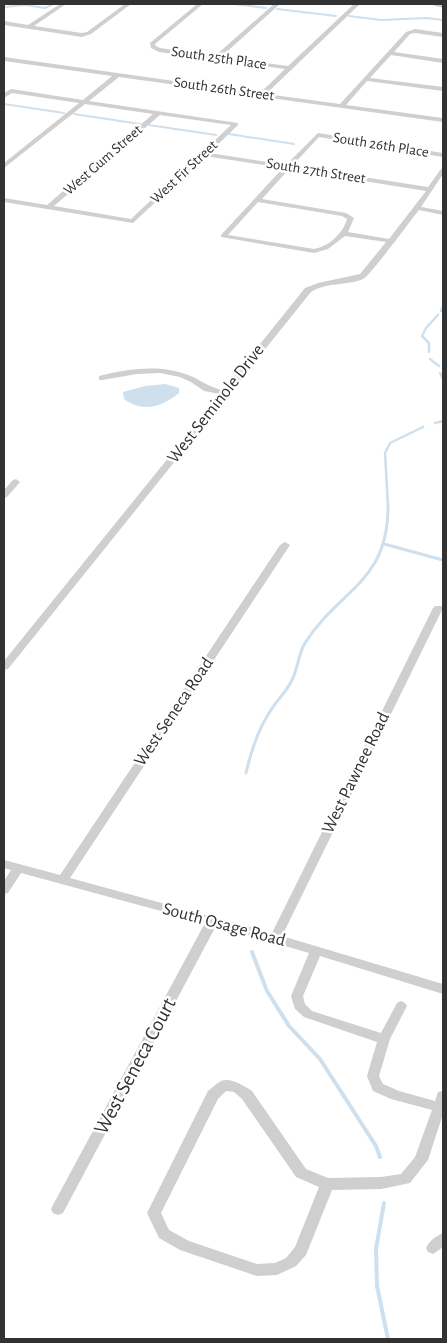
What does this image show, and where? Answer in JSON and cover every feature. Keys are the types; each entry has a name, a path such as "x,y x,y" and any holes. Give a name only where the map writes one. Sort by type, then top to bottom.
{"street":[{"path":"29,27 63,4"},
{"path":"4,23 82,36 90,33 128,4"},
{"name":"South 25th Place","path":"200,4 152,44 153,48 289,68"},
{"path":"216,58 277,4"},
{"path":"262,94 357,4"},
{"path":"431,4 443,6"},
{"path":"342,105 408,33 415,31 443,35"},
{"path":"389,53 443,61"},
{"name":"South 26th Street","path":"4,59 442,118"},
{"path":"4,166 117,74"},
{"path":"365,79 443,89"},
{"path":"4,96 11,91 158,113"},
{"name":"West Fir Street","path":"49,207 133,221 236,124 158,113"},
{"name":"West Gum Street","path":"49,207 158,113"},
{"name":"South 26th Place","path":"290,167 318,136 443,155"},
{"name":"South 27th Street","path":"203,154 428,189"},
{"path":"256,200 344,214 351,218 350,223 332,246 324,250 314,251 222,236 256,200 290,167"},
{"name":"West Seminole Drive","path":"4,667 308,290 315,285 354,280 363,276 417,208 428,189 443,170"},
{"path":"4,200 49,207"},
{"path":"417,208 443,212"},
{"path":"341,234 388,243"},
{"path":"102,378 132,371 149,370 176,374 194,380 206,389 226,393"},
{"path":"4,495 16,482"},
{"name":"West Seneca Road","path":"63,880 285,545"},
{"name":"West Pawnee Road","path":"274,938 438,608"},
{"name":"South Osage Road","path":"4,864 274,938 443,989"},
{"path":"4,890 18,868"},
{"name":"West Seneca Court","path":"58,1209 212,922"},
{"path":"316,951 297,996 299,1006 308,1014 384,1039"},
{"path":"328,1184 300,1251 291,1262 278,1269 257,1270 185,1246 164,1234 154,1212 213,1096 224,1085 238,1088 247,1095 301,1173 328,1184 380,1183 405,1179 421,1160 442,1104 396,1095 378,1087 373,1076 384,1039 401,1006"}],"water":[{"path":"165,384 179,388 179,393 159,405 138,406 124,399 123,392 145,386"}],"waterway":[{"path":"4,7 25,5 45,8 53,4"},
{"path":"234,4 266,8"},
{"path":"277,9 336,16"},
{"path":"349,16 381,20 427,18 443,20"},
{"path":"4,104 64,113"},
{"path":"74,114 140,124"},
{"path":"149,125 216,135"},
{"path":"229,134 294,144"},
{"path":"441,311 443,306"},
{"path":"429,352 429,343 422,336 426,328 438,315"},
{"path":"430,359 439,366"},
{"path":"440,373 443,379"},
{"path":"435,423 443,421"},
{"path":"388,505 385,453 390,443 423,427"},
{"path":"246,773 259,732 266,717 291,682 305,643 319,624 360,582 371,568 380,551 386,530 388,505"},
{"path":"384,544 443,560"},
{"path":"252,952 267,991 289,1026 320,1059 376,1146 380,1157"},
{"path":"384,1203 376,1249 377,1286 388,1339"}]}
